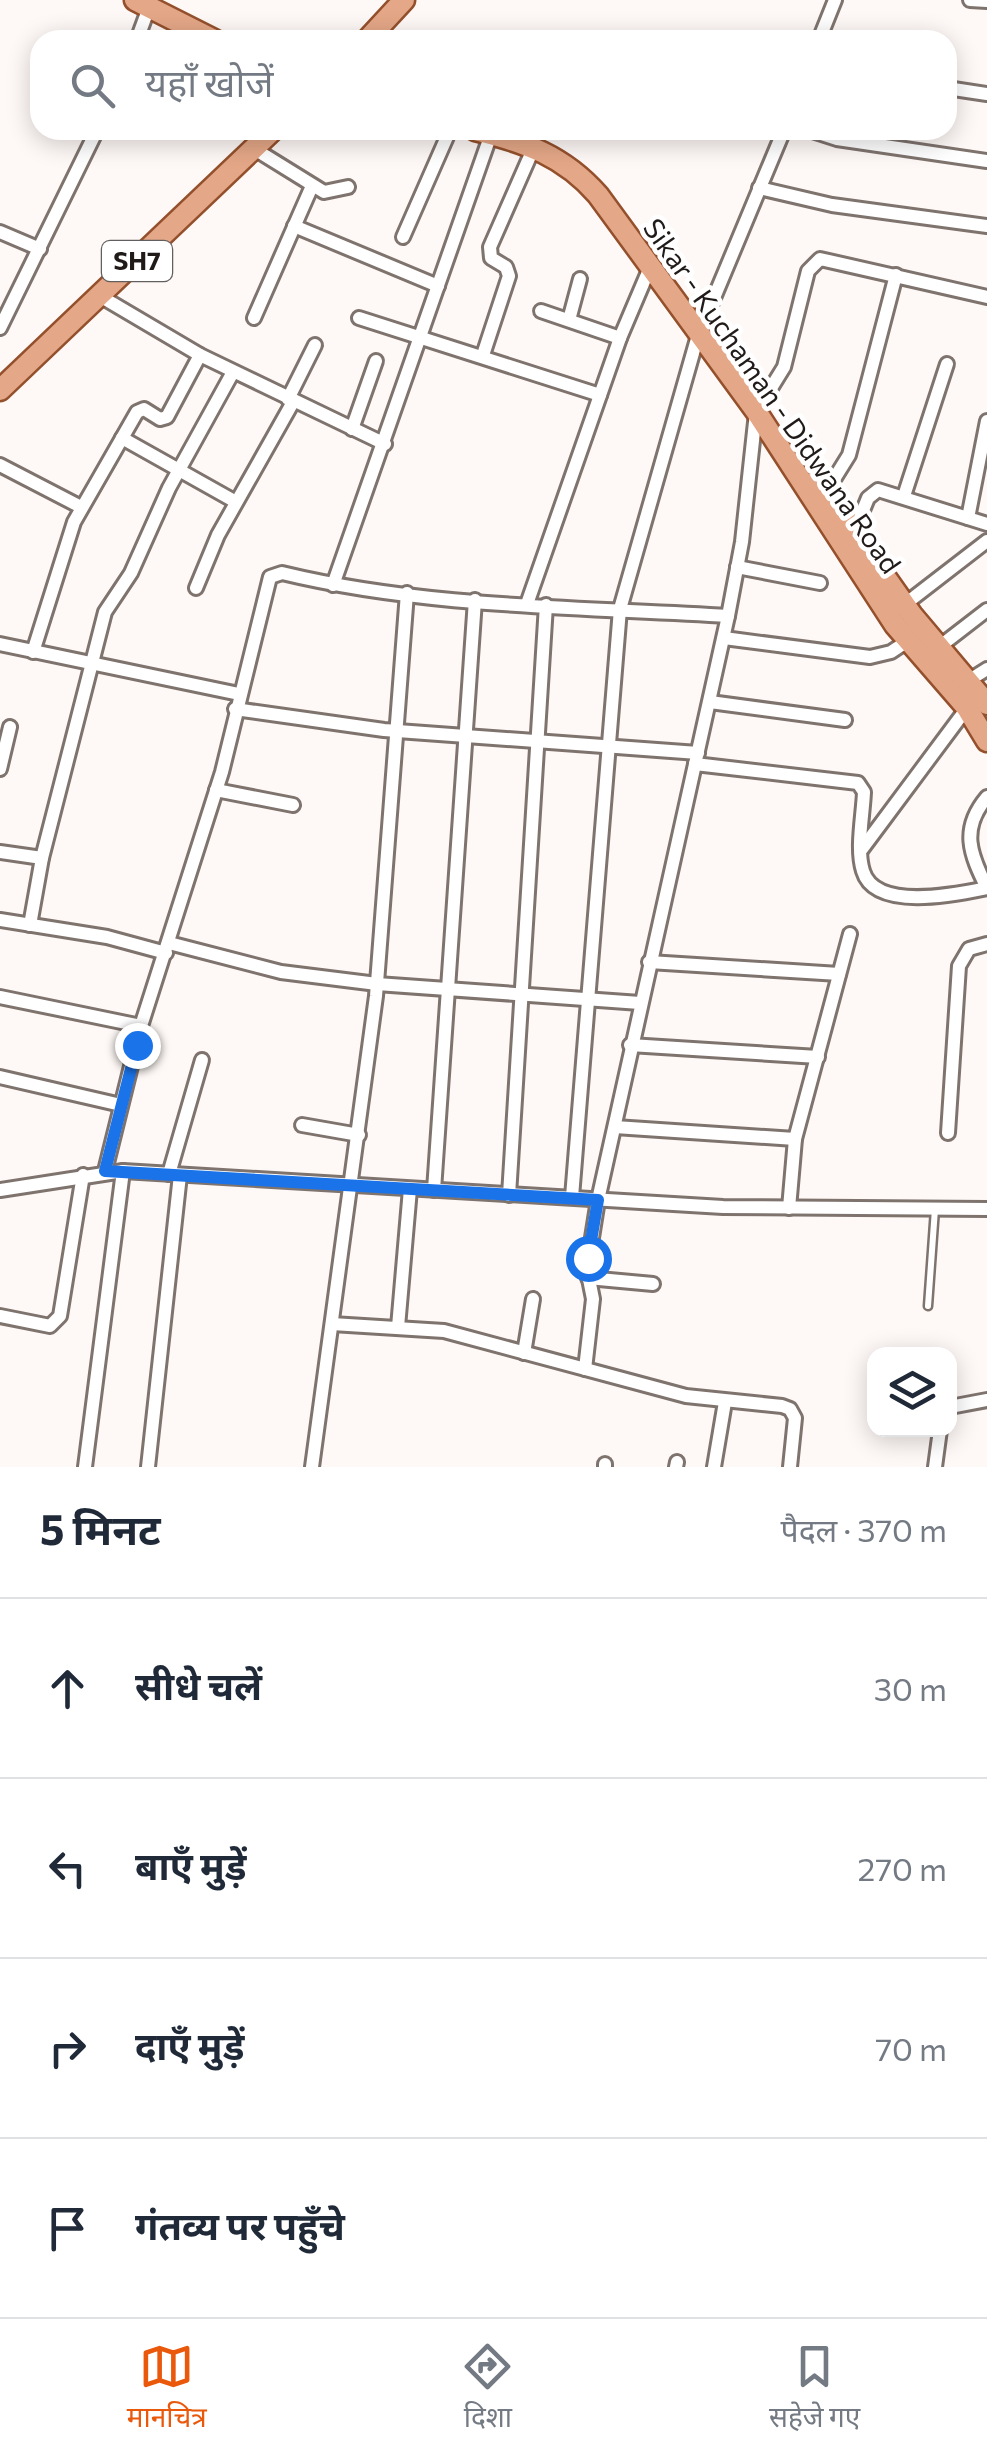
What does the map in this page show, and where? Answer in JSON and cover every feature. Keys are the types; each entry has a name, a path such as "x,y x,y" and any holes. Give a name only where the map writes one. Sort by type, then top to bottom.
{"main road":[{"path":"376,30 404,0"},
{"path":"143,4 180,30"},
{"path":"143,4 194,30"},
{"name":"SH7","path":"3,384 262,140"},
{"name":"Sikar - Kuchaman - Didwana Road","path":"508,140 534,148 576,170 702,324"},
{"name":"Sikar - Kuchaman - Didwana Road","path":"539,140 577,160 608,191 904,605 968,681 987,741"},
{"name":"Sikar - Kuchaman - Didwana Road","path":"760,406 909,640 977,706"}],"street":[{"path":"823,30 835,0"},
{"path":"970,0 987,1"},
{"path":"139,30 143,4"},
{"path":"957,90 987,94"},
{"path":"0,328 93,140"},
{"path":"403,237 446,140"},
{"path":"333,585 438,286 481,140"},
{"path":"572,1197 592,998 620,609 702,324 731,264 780,140"},
{"path":"850,140 987,161"},
{"path":"253,148 312,186 333,192 348,187"},
{"path":"483,356 509,276 506,267 490,258 490,247 534,148"},
{"path":"254,318 312,186"},
{"path":"759,188 832,205 987,226"},
{"path":"294,226 438,286"},
{"path":"0,232 40,249"},
{"path":"585,1369 593,1299 588,1278 598,1200 724,638 760,406 784,367 813,263 829,259 987,297"},
{"path":"527,604 620,338 651,265"},
{"path":"826,492 849,455 896,275"},
{"path":"568,320 580,279"},
{"path":"100,296 200,355 385,444"},
{"path":"541,311 620,338"},
{"path":"360,318 421,334 600,395"},
{"path":"196,588 316,345"},
{"path":"33,652 81,507 139,409 160,419 167,418 200,355"},
{"path":"352,429 376,361"},
{"path":"904,496 947,364"},
{"path":"30,925 42,858 105,612 132,573 179,470 233,372"},
{"path":"968,518 987,421"},
{"path":"122,438 236,502"},
{"path":"0,465 81,507"},
{"path":"854,532 873,492 886,490 987,524"},
{"path":"904,605 987,541"},
{"path":"737,568 820,583"},
{"path":"105,1171 141,1026 216,790 270,577 282,573 333,585 476,600 728,616"},
{"path":"312,1467 377,984 407,593"},
{"path":"434,1190 476,600"},
{"path":"509,1195 546,605"},
{"path":"939,647 987,610"},
{"path":"724,638 870,657 890,652 909,640"},
{"path":"0,644 239,694"},
{"path":"968,681 987,669"},
{"path":"710,702 845,720"},
{"path":"862,849 977,706"},
{"path":"235,709 395,731 697,758 858,784 864,792 862,870 870,883 902,897 950,896 987,888 971,855 968,837 971,820 987,797"},
{"path":"0,769 10,727"},
{"path":"216,790 293,805"},
{"path":"0,852 42,858"},
{"path":"0,920 281,972 377,984 640,1003"},
{"path":"789,1208 796,1139 850,934"},
{"path":"948,1133 959,966 969,949 987,944"},
{"path":"649,962 839,974"},
{"path":"0,997 141,1026"},
{"path":"630,1045 818,1057"},
{"path":"148,1467 174,1175 202,1060"},
{"path":"0,1077 121,1105"},
{"path":"302,1125 359,1135"},
{"path":"614,1126 796,1139"},
{"path":"85,1467 122,1171"},
{"path":"0,1190 122,1171 598,1200 789,1208 987,1209"},
{"path":"0,1316 50,1326 60,1316 83,1175"},
{"path":"398,1326 410,1189"},
{"path":"588,1278 653,1284"},
{"path":"524,1353 533,1299"},
{"path":"332,1324 444,1331 724,1402 790,1408 795,1418 790,1467"},
{"path":"957,1406 987,1400"},
{"path":"714,1467 724,1402"},
{"path":"935,1467 939,1437"}],"lane":[{"path":"928,1306 935,1209"}],"route":[{"path":"137,1045 105,1171 598,1200 588,1258"}]}
